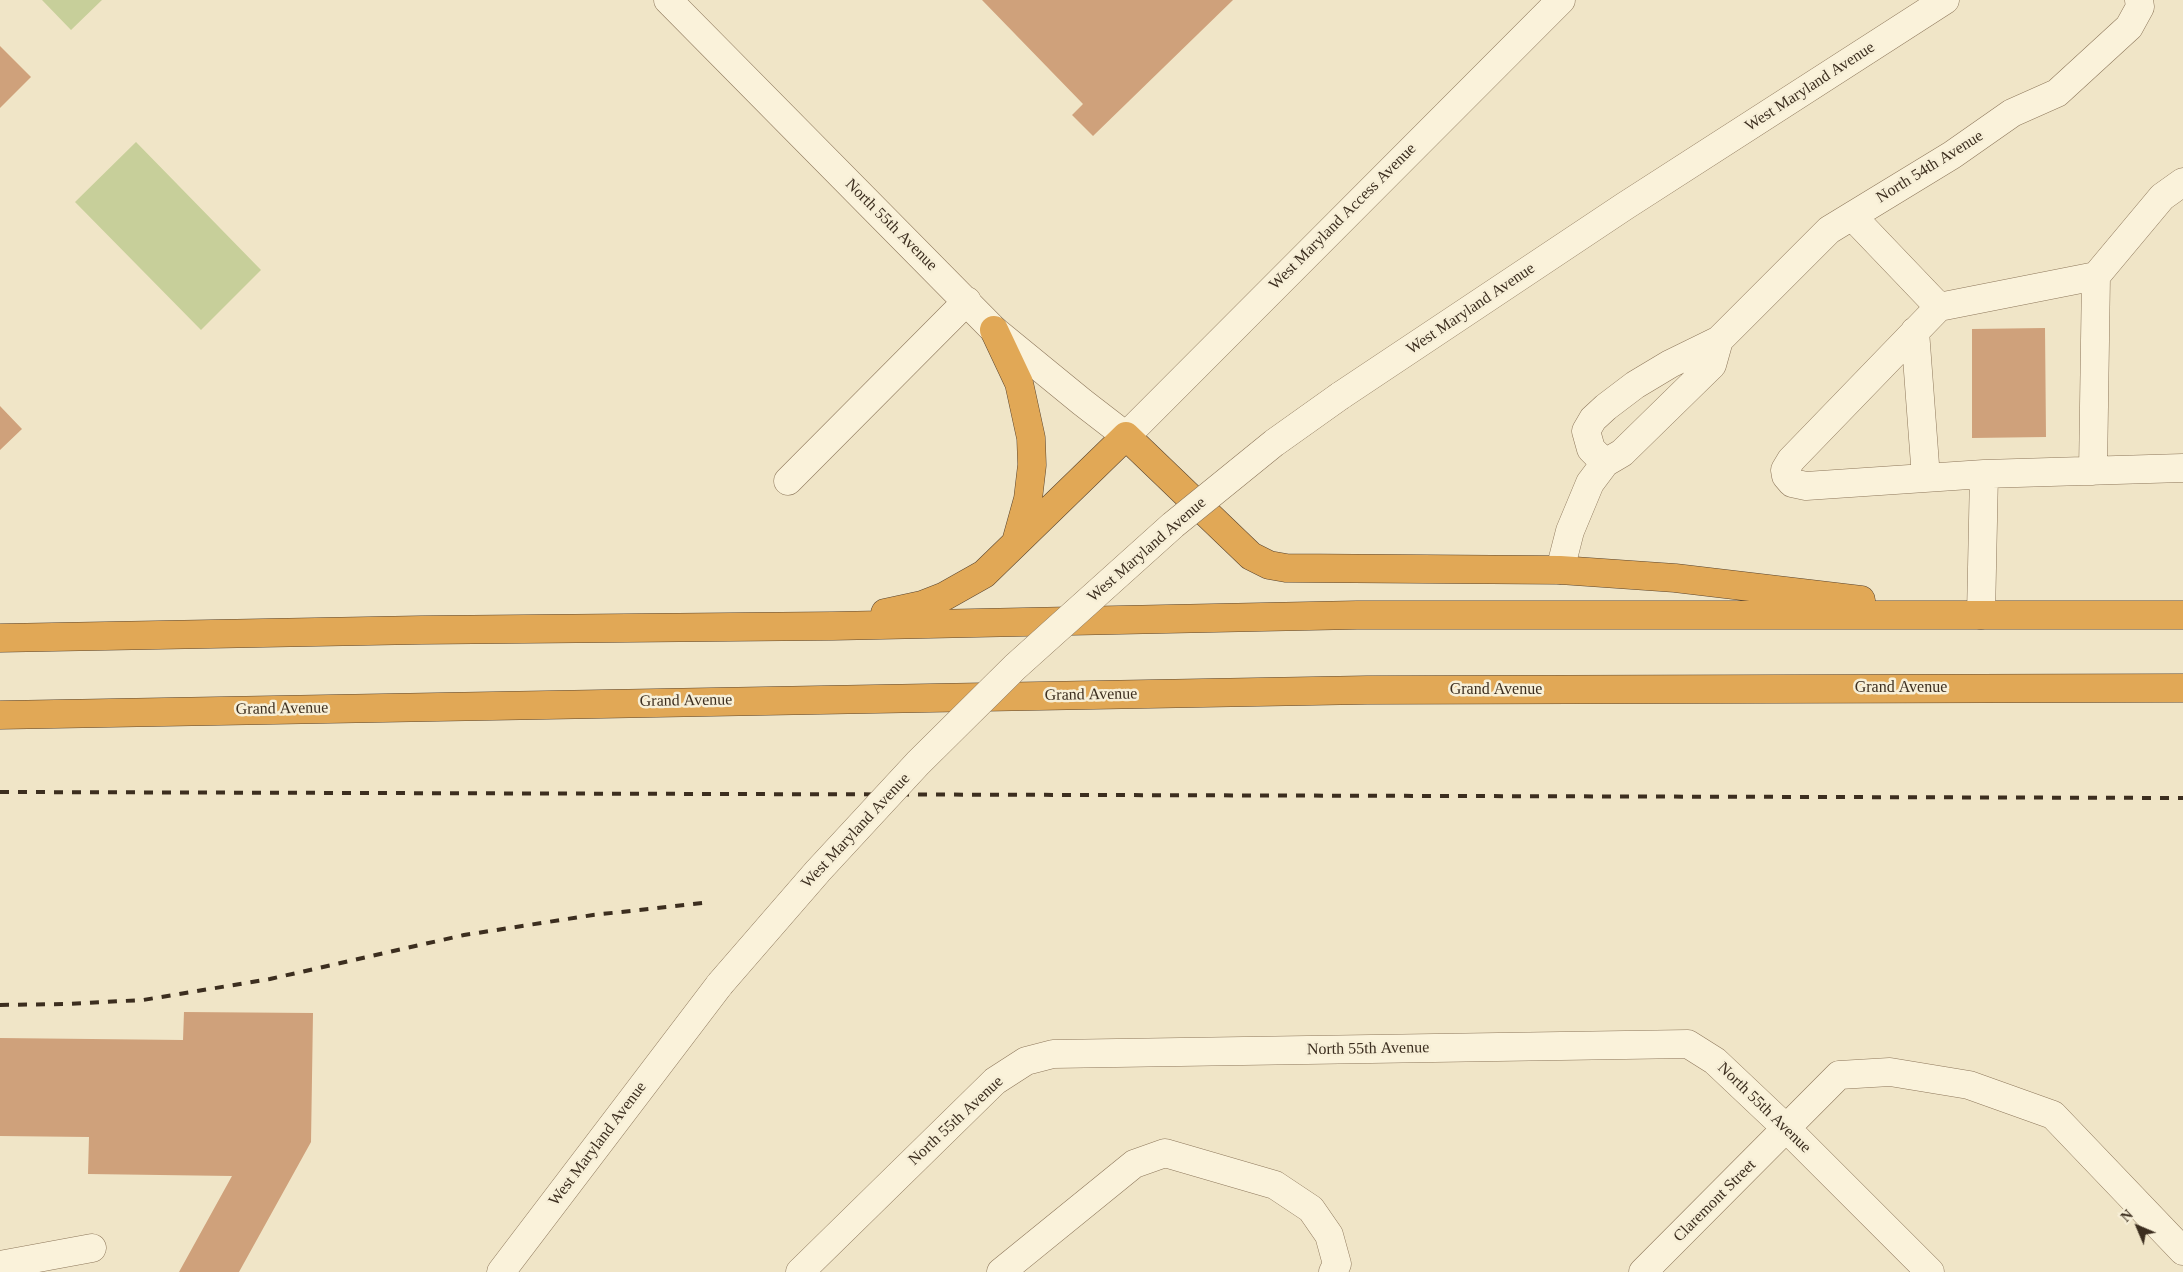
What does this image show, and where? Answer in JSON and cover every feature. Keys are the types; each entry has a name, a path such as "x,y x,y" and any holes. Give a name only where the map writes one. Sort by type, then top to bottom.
{"highway":[{"path":"994,330 1019,383 1031,438 1032,465 1028,499 1015,544"},
{"path":"833,626 922,605 945,596 984,574 1126,436 1251,556 1269,564 1286,568 1560,570 1675,578 1981,615"},
{"path":"0,638 421,630 833,626 1357,615 2183,614"},
{"name":"Grand Avenue","path":"0,715 1367,690 2183,688"}],"street":[{"name":"North 55th Avenue","path":"668,0 994,330 1126,436"},
{"name":"West Maryland Access Avenue","path":"1126,436 1561,0"},
{"name":"West Maryland Avenue","path":"505,1266 720,984 818,871 912,771 1029,654 1173,525 1274,443 1340,396 1617,212 1945,0"},
{"name":"North 54th Avenue","path":"1604,463 1591,449 1586,432 1593,419 1635,384 1719,340 1830,230 1952,155 2012,113 2057,93 2129,27 2140,7 2138,0"},
{"path":"2183,182 2162,197 2096,276 1939,307 1791,460 1785,470 1786,476 1792,483 1806,486 1984,474 2183,468"},
{"path":"1852,216 1939,307"},
{"path":"2093,471 2096,276"},
{"path":"788,481 967,302"},
{"path":"1915,331 1926,478"},
{"name":"North 54th Avenue","path":"1560,570 1570,531 1590,483 1604,463 1622,454 1712,365 1719,340"},
{"path":"1981,615 1984,474"},
{"name":"North 55th Avenue","path":"800,1272 995,1081 1026,1061 1053,1054 1688,1044 1714,1061 1787,1129 1930,1272"},
{"name":"Claremont Street","path":"1643,1272 1839,1075 1890,1072 1969,1085 2053,1115 2183,1251"},
{"path":"1002,1272 1134,1164 1165,1153 1275,1185 1311,1209 1329,1235 1337,1264 1333,1272"},
{"path":"0,1265 92,1248"}],"green space":[{"path":"42,0 102,0 71,30"},
{"path":"136,142 261,270 201,330 75,202"}],"building":[{"path":"982,0 1233,0 1093,136 1072,115 1083,104"},
{"path":"0,46 31,77 0,108"},
{"path":"2045,328 2046,437 1972,438 1972,329"},
{"path":"0,406 22,429 0,450"},
{"path":"184,1012 313,1013 311,1142 239,1272 179,1272 232,1176 88,1174 89,1137 0,1136 0,1038 183,1040"}],"railway":[{"path":"0,792 2183,798"},
{"path":"0,1005 143,1000 270,979 464,935 593,915 703,903"}]}
